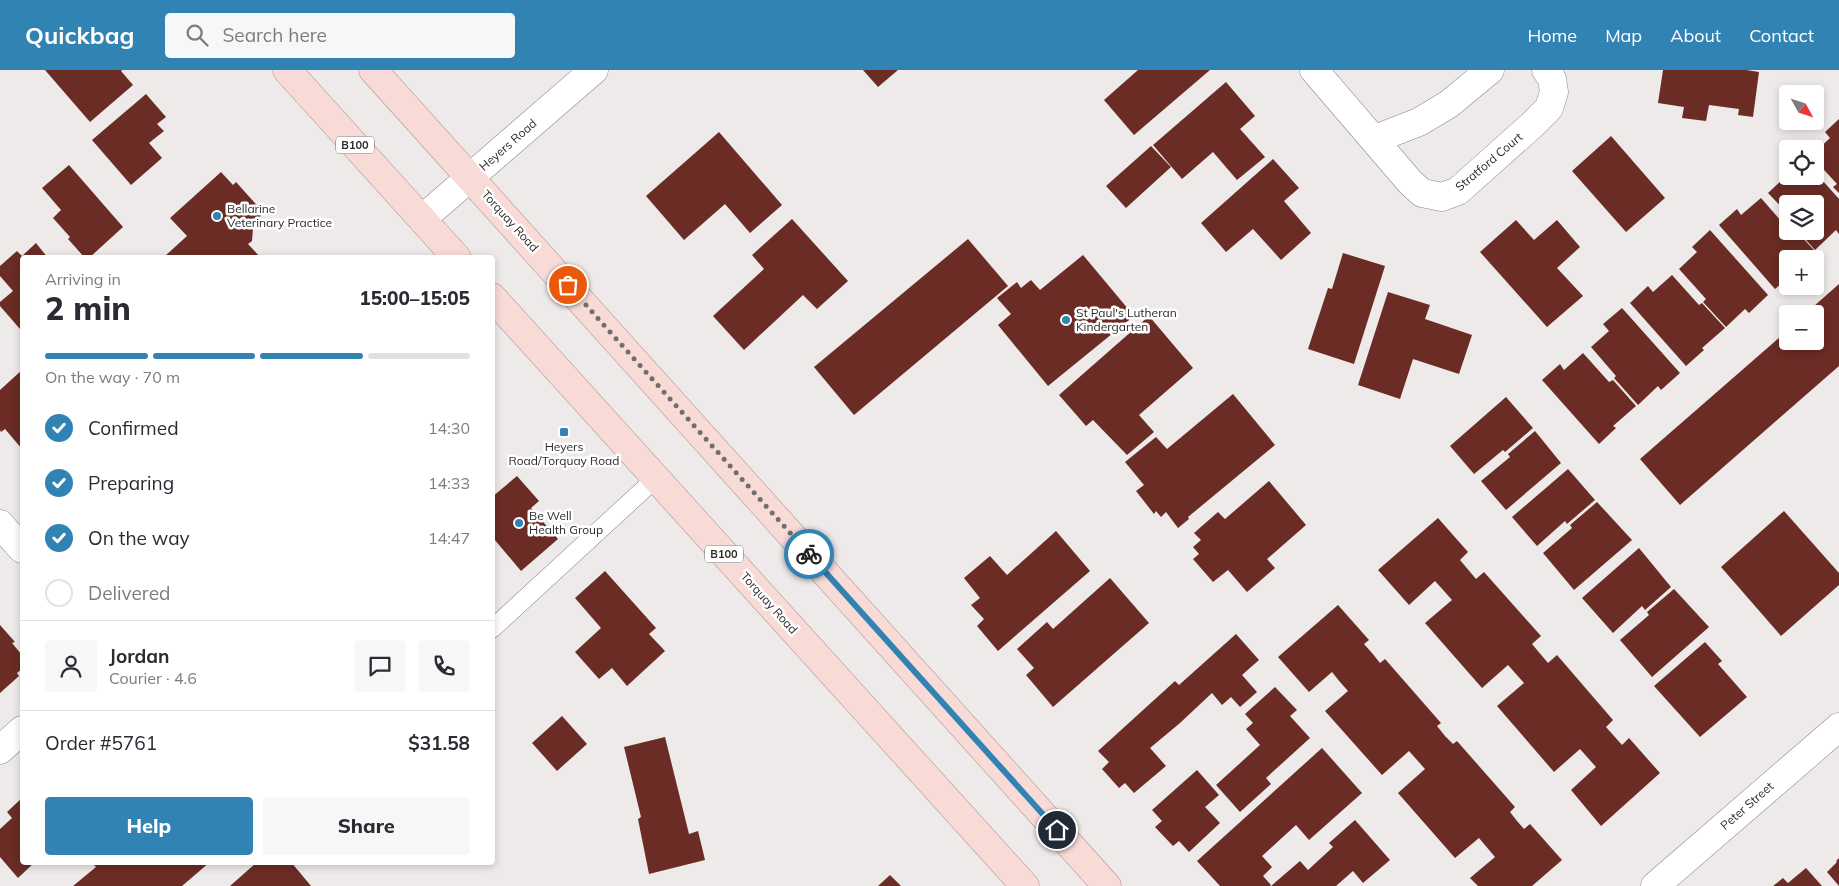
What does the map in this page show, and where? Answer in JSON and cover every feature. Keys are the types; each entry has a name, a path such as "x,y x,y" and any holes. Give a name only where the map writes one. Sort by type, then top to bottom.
{"main road":[{"name":"B100","path":"288,70 454,255"},
{"name":"Torquay Road","path":"374,70 1107,886"},
{"name":"Torquay Road","path":"495,300 1025,886"}],"street":[{"name":"Heyers Road","path":"422,219 594,70"},
{"name":"Stratford Court","path":"1314,70 1410,182 1422,193 1442,197 1458,190 1549,108 1554,92 1552,79 1546,70"},
{"path":"1374,139 1418,122 1449,104 1490,70"},
{"path":"0,524 20,547"},
{"name":"Peter Street","path":"1656,886 1839,727"},
{"path":"0,750 20,732"}],"lane":[{"path":"495,627 656,478"}],"building":[{"path":"45,70 122,70 133,85 90,122"},
{"path":"863,70 898,70 878,87"},
{"path":"1138,70 1210,70 1134,135 1104,100"},
{"path":"1663,70 1746,70 1759,72 1753,117 1738,115 1739,109 1709,105 1706,121 1682,118 1684,107 1658,103"},
{"path":"1226,82 1255,116 1240,129 1265,157 1237,180 1213,152 1182,179 1153,145"},
{"path":"146,94 166,117 157,124 164,131 149,143 162,158 131,185 92,140"},
{"path":"1839,119 1839,193 1833,187 1837,184 1824,170 1824,144 1830,138 1825,132"},
{"path":"719,132 782,205 750,233 725,204 684,240 646,196"},
{"path":"1611,136 1665,198 1626,232 1572,171"},
{"path":"1151,146 1171,167 1126,208 1106,186"},
{"path":"1273,159 1299,188 1284,201 1311,233 1281,260 1253,229 1226,252 1201,223"},
{"path":"69,165 123,227 92,255 82,255 68,239 70,237 53,218 61,210 42,188"},
{"name":"Bellarine Veterinary Practice","path":"221,172 233,185 236,182 264,213 251,225 253,228 252,241 248,244 258,255 166,255 187,236 170,218"},
{"path":"1824,182 1839,199 1839,234 1836,230 1815,250 1806,240 1824,240 1824,195 1779,195 1779,205 1768,193 1779,183 1779,185 1824,185"},
{"path":"1761,198 1779,219 1779,240 1805,240 1814,250 1779,250 1779,286 1775,289 1719,225 1737,209 1741,215"},
{"path":"792,219 848,281 817,309 803,295 744,350 713,316 764,269 752,255"},
{"path":"1516,220 1534,240 1557,220 1580,247 1557,268 1583,296 1547,327 1480,252"},
{"path":"1710,230 1768,295 1749,313 1745,309 1726,327 1703,302 1706,299 1679,269 1697,252 1692,247"},
{"path":"968,239 1008,286 854,415 814,367"},
{"path":"36,243 46,255 23,255"},
{"path":"17,251 21,255 20,329 0,306 0,302 13,291 0,276 0,266"},
{"path":"1343,253 1385,266 1354,364 1308,349 1328,288 1332,289"},
{"name":"St Paul's Lutheran Kindergarten","path":"1083,255 1134,316 1048,386 998,325 1011,314 997,298 1017,282 1021,288 1031,280 1040,290"},
{"path":"1672,275 1699,305 1702,303 1725,328 1702,348 1704,350 1686,366 1630,303 1648,286 1653,292"},
{"path":"1839,284 1839,366 1680,505 1640,459 1779,338 1779,350 1824,350 1824,305 1815,305"},
{"path":"1388,292 1430,305 1425,319 1472,335 1459,374 1413,359 1400,399 1358,385"},
{"path":"1622,308 1680,373 1661,390 1658,386 1638,405 1614,378 1616,376 1591,347 1609,331 1603,324"},
{"path":"1149,316 1193,368 1139,415 1154,432 1127,455 1093,420 1086,426 1059,395"},
{"path":"1583,353 1609,382 1613,380 1636,406 1613,426 1616,428 1599,444 1542,380 1560,364 1564,370"},
{"path":"20,372 20,447 5,429 1,432 0,430 0,390"},
{"path":"1233,394 1275,445 1188,517 1189,519 1178,528 1166,512 1161,517 1156,511 1154,514 1136,491 1144,485 1125,462 1156,437 1167,449"},
{"path":"1506,397 1533,428 1505,452 1503,450 1474,474 1450,446"},
{"path":"1535,431 1561,463 1506,510 1481,481 1510,457 1508,454"},
{"path":"1568,469 1595,500 1567,524 1565,521 1537,546 1512,517"},
{"name":"Be Well Health Group","path":"517,476 539,501 531,508 558,539 521,571 495,540 495,494"},
{"path":"1269,481 1306,525 1267,559 1275,568 1247,592 1228,570 1213,582 1193,559 1199,554 1193,547 1201,540 1194,533 1218,512 1225,519"},
{"path":"1597,502 1632,540 1574,590 1543,553 1572,528 1570,525"},
{"path":"1784,511 1839,573 1839,585 1781,636 1721,567"},
{"path":"1438,518 1468,552 1460,560 1476,579 1484,572 1541,636 1532,644 1548,663 1557,655 1613,720 1606,727 1622,745 1629,738 1660,773 1601,826 1571,790 1596,767 1580,749 1554,772 1497,706 1524,683 1508,665 1482,688 1425,623 1452,600 1435,581 1409,605 1378,570"},
{"path":"1056,531 1090,571 998,651 977,626 984,619 971,605 980,598 964,578 990,556 1007,575"},
{"path":"1639,548 1671,587 1645,610 1642,606 1613,633 1582,598"},
{"path":"605,571 656,628 649,634 665,651 627,686 612,668 599,679 575,652 601,628 575,598"},
{"path":"1110,578 1149,623 1053,707 1026,675 1034,668 1017,649 1047,622 1053,629"},
{"path":"1674,589 1709,627 1652,677 1620,640 1649,615 1647,612"},
{"path":"1338,605 1369,640 1364,644 1380,663 1385,659 1441,723 1437,726 1445,736 1453,744 1457,741 1515,807 1510,812 1524,829 1530,824 1562,860 1532,886 1478,886 1470,878 1495,857 1479,838 1455,858 1398,793 1425,769 1409,751 1382,775 1325,711 1348,691 1332,672 1309,692 1278,657"},
{"path":"0,625 15,642 12,643 20,653 20,671 17,673 19,676 0,693"},
{"path":"1236,634 1259,660 1242,675 1257,692 1240,707 1231,697 1222,705 1212,693 1150,748 1166,766 1134,793 1125,783 1119,788 1102,769 1109,762 1098,751 1175,681 1179,685"},
{"path":"1705,642 1722,661 1718,664 1747,697 1700,737 1654,686"},
{"path":"1275,687 1297,710 1290,716 1310,738 1266,778 1271,784 1240,812 1216,785 1260,745 1246,729 1253,723 1245,714"},
{"path":"562,716 587,744 557,771 532,743"},
{"path":"665,737 689,834 698,831 705,860 649,874 638,819 641,817 624,747"},
{"path":"1322,748 1362,793 1309,840 1296,825 1262,856 1272,867 1263,876 1270,886 1220,886 1197,861"},
{"path":"1197,770 1219,795 1205,807 1220,823 1189,852 1179,841 1173,846 1155,827 1162,821 1152,810"},
{"path":"20,800 20,865 32,865 18,878 0,857 0,829 12,818 7,812"},
{"path":"1355,820 1390,860 1363,883 1353,871 1336,886 1271,886 1300,861 1308,870 1333,847 1329,843"},
{"path":"1839,858 1839,886 1827,872"},
{"path":"94,865 206,865 182,886 73,886 96,867"},
{"path":"254,865 294,865 311,886 230,886"},
{"path":"1806,868 1822,886 1773,886 1783,878 1788,883"},
{"path":"890,875 901,886 878,886"}],"way so far":[{"path":"568,285 809,554"}],"place":[{"name":"Bellarine Veterinary Practice","path":"217,216"},
{"name":"St Paul's Lutheran Kindergarten","path":"1066,320"},
{"name":"Heyers Road/Torquay Road","path":"564,432"},
{"name":"Be Well Health Group","path":"519,523"}],"route":[{"path":"809,554 1057,830"}]}
